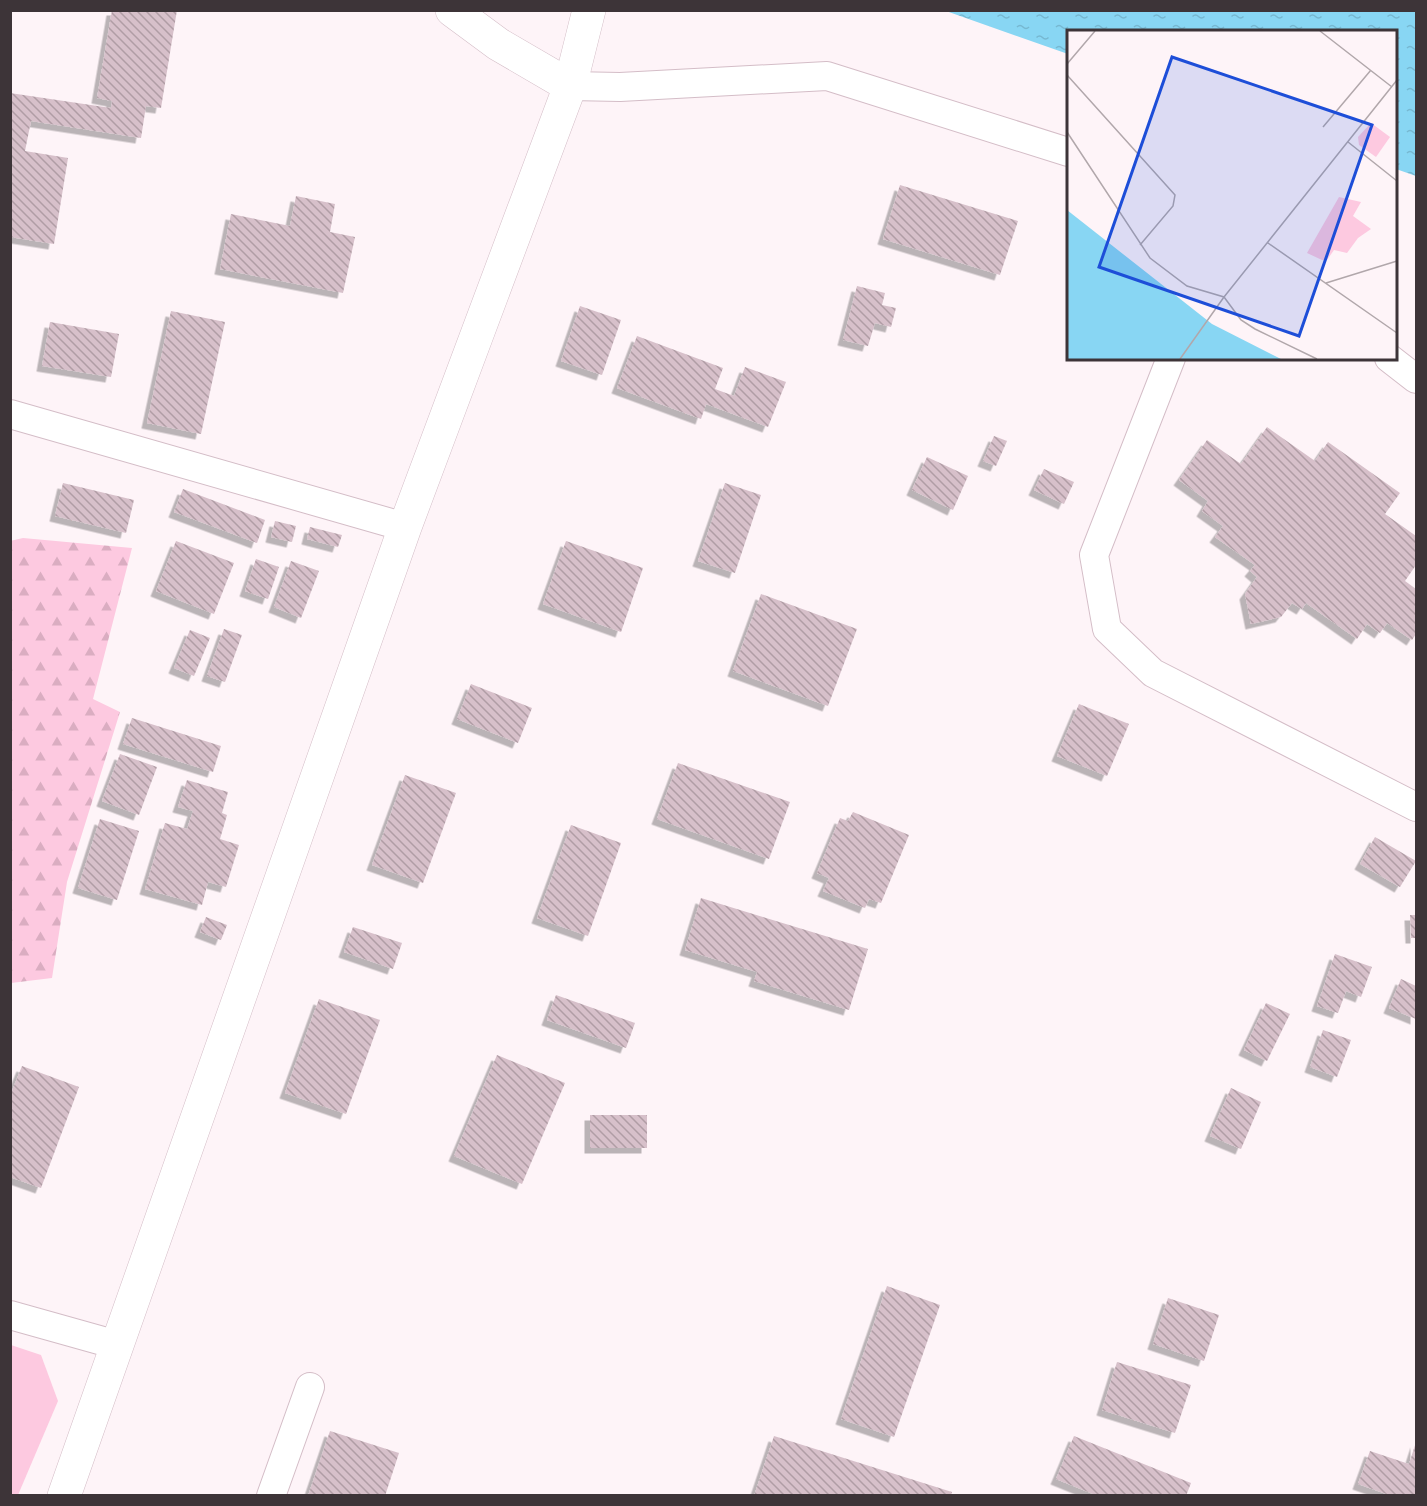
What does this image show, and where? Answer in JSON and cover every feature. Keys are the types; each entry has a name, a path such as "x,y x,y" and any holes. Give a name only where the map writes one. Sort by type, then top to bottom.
{"street":[{"path":"452,10 498,44 570,86 620,87 827,76 1067,152"},
{"path":"64,1496 405,527 570,86 589,10"},
{"path":"1170,360 1094,555 1107,628 1153,673 1416,807"},
{"path":"1392,360 1416,379"},
{"path":"10,414 405,527"},
{"path":"10,1315 117,1345"},
{"path":"271,1496 310,1387"}],"green space":[{"path":"23,538 132,548 93,699 120,712 67,882 52,978 11,983 10,541"},
{"path":"11,1345 41,1355 58,1401 18,1495 10,1495"}],"water":[{"path":"946,11 1416,11 1416,176 1397,169 1397,30 1067,30 1067,54"}],"building":[{"path":"112,10 177,10 161,108 146,106 141,138 31,121 25,151 68,158 54,244 10,237 10,93 111,108 112,101 97,98"},
{"path":"900,185 1018,221 1000,275 883,239"},
{"path":"296,196 335,204 330,232 355,237 343,293 220,269 231,214 290,226"},
{"path":"857,286 885,293 882,305 896,308 891,327 875,323 868,346 843,340"},
{"path":"580,306 621,320 602,375 561,361"},
{"path":"171,311 225,322 201,434 147,423"},
{"path":"50,322 119,334 111,377 42,366"},
{"path":"637,336 723,368 715,389 734,396 745,367 786,382 768,427 706,404 701,419 617,388"},
{"path":"1267,427 1315,461 1328,442 1400,493 1385,514 1416,536 1416,565 1405,581 1416,589 1416,634 1412,640 1387,623 1380,633 1367,624 1357,639 1306,603 1302,609 1292,603 1281,617 1251,624 1245,594 1257,577 1250,571 1255,565 1215,537 1223,526 1202,511 1208,501 1179,480 1207,440 1241,464"},
{"path":"994,436 1007,441 996,466 983,461"},
{"path":"927,457 968,476 953,510 912,490"},
{"path":"1044,469 1074,482 1064,504 1034,490"},
{"path":"63,483 134,500 126,533 55,516"},
{"path":"725,483 761,495 735,573 698,561"},
{"path":"183,489 265,520 257,543 174,512"},
{"path":"275,521 296,526 292,542 271,537"},
{"path":"310,527 342,535 338,547 307,539"},
{"path":"176,541 234,563 214,614 156,591"},
{"path":"566,541 643,568 621,632 543,604"},
{"path":"256,559 279,567 268,599 245,591"},
{"path":"291,561 319,571 301,618 274,607"},
{"path":"761,594 857,629 828,706 733,671"},
{"path":"224,629 242,635 225,682 207,676"},
{"path":"190,630 210,638 194,676 174,668"},
{"path":"471,684 532,708 518,743 457,719"},
{"path":"1079,704 1129,724 1107,776 1057,756"},
{"path":"132,718 221,746 213,772 123,744"},
{"path":"120,754 157,767 139,815 102,801"},
{"path":"678,763 790,802 769,859 657,819"},
{"path":"405,775 456,793 423,883 372,865"},
{"path":"187,780 228,792 222,813 227,815 220,839 239,845 226,887 208,882 202,905 145,889 165,823 187,829 193,811 178,807"},
{"path":"853,812 909,835 881,903 869,899 865,908 823,891 829,878 817,873 840,818 848,821"},
{"path":"100,819 139,831 117,900 78,888"},
{"path":"571,825 621,843 588,936 537,918"},
{"path":"1375,837 1416,861 1400,887 1360,864"},
{"path":"701,898 868,949 849,1010 754,981 757,972 685,950"},
{"path":"1410,915 1416,915 1416,938 1411,938"},
{"path":"206,917 227,925 221,940 200,932"},
{"path":"353,927 402,943 393,969 344,952"},
{"path":"1335,954 1372,967 1361,997 1346,991 1338,1013 1317,1006"},
{"path":"1401,979 1416,986 1416,1019 1389,1008"},
{"path":"556,995 635,1023 626,1048 547,1020"},
{"path":"319,999 380,1020 346,1114 285,1093"},
{"path":"1266,1003 1290,1014 1267,1061 1244,1050"},
{"path":"1323,1030 1351,1040 1337,1077 1310,1067"},
{"path":"497,1055 565,1083 522,1184 454,1156"},
{"path":"22,1066 79,1087 41,1188 10,1177 10,1096"},
{"path":"1231,1088 1261,1102 1241,1149 1210,1136"},
{"path":"590,1115 647,1115 647,1148 590,1148"},
{"path":"887,1286 940,1305 894,1437 841,1419"},
{"path":"1168,1298 1219,1315 1204,1361 1153,1344"},
{"path":"1117,1362 1191,1385 1175,1433 1102,1410"},
{"path":"330,1431 399,1453 385,1496 308,1496"},
{"path":"774,1436 952,1492 951,1496 754,1496"},
{"path":"1074,1436 1191,1483 1186,1496 1098,1496 1056,1479"},
{"path":"1416,1442 1416,1496 1392,1496 1358,1484 1370,1451 1409,1464"}]}
